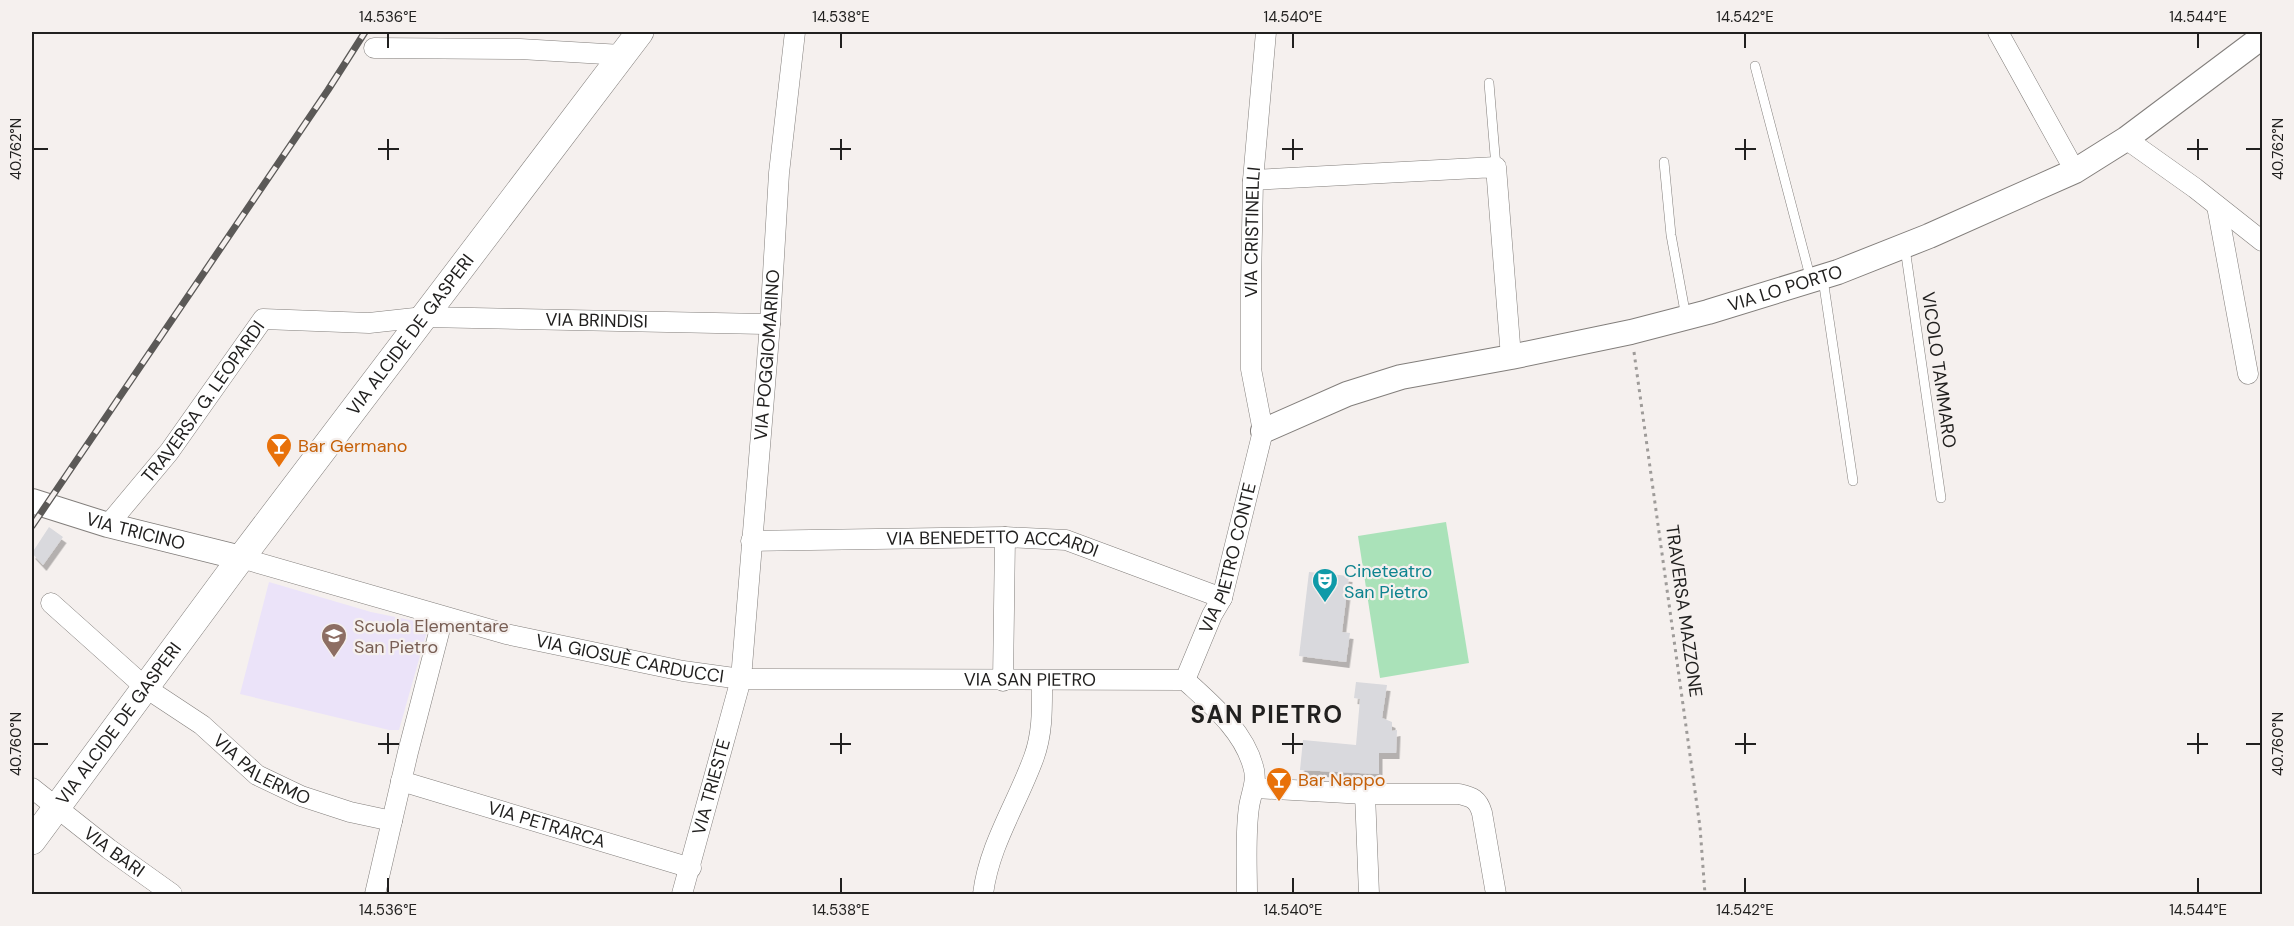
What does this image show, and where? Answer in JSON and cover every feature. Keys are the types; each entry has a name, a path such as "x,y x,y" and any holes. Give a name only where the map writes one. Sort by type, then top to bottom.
{"main road":[{"name":"VIA ALCIDE DE GASPERI","path":"32,840 241,558 640,32"}],"street":[{"name":"VIA POGGIOMARINO","path":"741,679 770,324 779,173 795,32"},
{"name":"VIA CRISTINELLI","path":"1263,431 1251,369 1253,180 1266,32"},
{"path":"1998,32 2075,171"},
{"name":"VIA LO PORTO","path":"1263,431 1347,394 1401,377 1631,332 1816,278 1904,246 2075,171 2126,139 2262,37"},
{"path":"374,48 520,49 622,55"},
{"path":"2126,139 2195,188 2262,241"},
{"path":"1253,180 1496,167 1511,357"},
{"path":"2217,206 2248,374"},
{"name":"VIA BRINDISI","path":"424,317 770,324"},
{"name":"TRAVERSA G. LEOPARDI","path":"108,525 169,452 263,320 369,323 424,317"},
{"name":"VIA PIETRO CONTE","path":"1185,680 1212,615 1222,598 1263,431"},
{"name":"VIA TRICINO","path":"32,501 108,525 241,558"},
{"path":"1003,681 1005,537"},
{"name":"VIA BENEDETTO ACCARDI","path":"751,541 1005,537 1066,540 1222,598"},
{"name":"VIA GIOSUÈ CARDUCCI","path":"241,558 506,634 671,669 741,679"},
{"name":"VIA PALERMO","path":"51,603 146,688 202,725 256,775 301,796 350,812 392,822"},
{"path":"375,894 443,617"},
{"name":"VIA SAN PIETRO","path":"741,679 1185,680"},
{"name":"VIA TRIESTE","path":"682,894 741,679"},
{"path":"983,894 995,842 1034,756 1041,726 1042,680"},
{"path":"1185,680 1241,737 1254,767 1255,788 1249,805 1247,894"},
{"name":"VIA PETRARCA","path":"401,781 690,868"},
{"name":"VIA BARI","path":"32,788 109,849 172,894"},
{"path":"1255,788 1365,794 1459,794 1474,797 1480,804 1496,894"},
{"path":"1365,794 1369,894"}],"lane":[{"path":"1755,66 1816,278 1853,481"},
{"path":"1489,83 1496,167"},
{"path":"1664,162 1671,235 1686,317"},
{"name":"VICOLO TAMMARO","path":"1904,246 1941,498"}],"path":[{"name":"TRAVERSA MAZZONE","path":"1631,332 1701,827 1705,894"}],"shaded area":[{"name":"Scuola Elementare San Pietro","path":"269,582 371,612 429,624 399,730 389,730 240,694"}],"green space":[{"path":"1446,522 1469,663 1380,678 1358,536"}],"building":[{"path":"49,527 63,537 43,565 32,553"},
{"name":"Cineteatro San Pietro","path":"1309,572 1349,576 1342,632 1350,633 1346,662 1299,656"},
{"path":"1356,682 1387,685 1382,718 1392,722 1392,731 1397,730 1396,753 1379,753 1379,774 1300,770 1303,740 1356,745 1360,699 1354,698"}],"railway":[{"path":"32,526 365,32"}],"place":[{"name":"Bar Germano","path":"279,469"},
{"name":"Cineteatro San Pietro","path":"1325,604"},
{"name":"Scuola Elementare San Pietro","path":"334,659"},
{"name":"Bar Nappo","path":"1279,803"}],"district":[{"name":"SAN PIETRO","path":"1267,714"}]}
